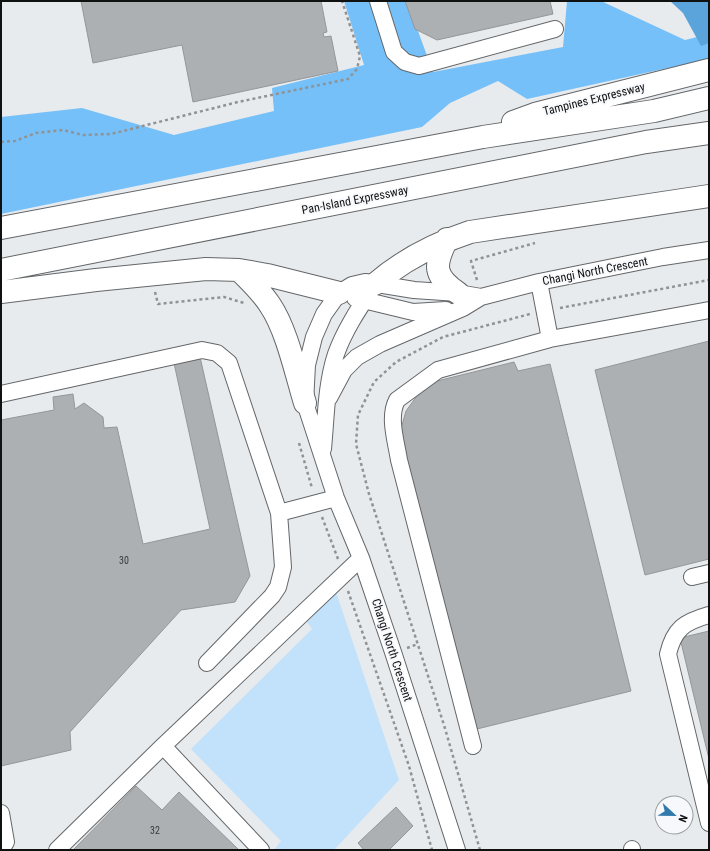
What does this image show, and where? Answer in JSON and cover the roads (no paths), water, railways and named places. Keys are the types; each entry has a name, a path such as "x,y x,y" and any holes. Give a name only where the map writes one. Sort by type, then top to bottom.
{"highway":[{"name":"Tampines Expressway","path":"483,137 497,128 528,116 709,70"},
{"path":"1,228 483,137 654,110 709,98"},
{"name":"Pan-Island Expressway","path":"1,270 646,142 709,133"},
{"path":"370,292 413,255 447,239 470,232 500,226 709,196"},
{"path":"447,239 437,265 440,276 461,300"},
{"path":"1,292 206,269 238,270 267,274 339,293"},
{"path":"238,270 257,288 271,306 280,325 305,403"}],"street":[{"path":"378,1 394,52 405,62 419,66 555,29"},
{"name":"Changi North Crescent","path":"328,398 344,370 357,357 461,300 481,297 538,282 663,257 709,250"},
{"name":"Changi North Crescent","path":"457,850 393,652 360,558 336,498 305,403 307,365 314,336 324,314 339,293 358,282 370,292 436,293 461,300"},
{"path":"538,282 550,339"},
{"name":"Changi North Crescent","path":"322,453 330,379 336,355 350,322 370,292"},
{"path":"473,746 398,460 392,414 397,400 438,370 550,339 709,310"},
{"path":"1,394 202,350 217,353 229,363 279,513 283,567 278,587 267,602 207,663"},
{"path":"279,513 336,498"},
{"path":"57,850 163,746 360,558"},
{"path":"692,577 709,573"},
{"path":"709,615 692,620 683,626 672,639 668,654 709,823"},
{"path":"163,746 261,850"},
{"path":"1,813 6,836 6,842 1,850"}]}
